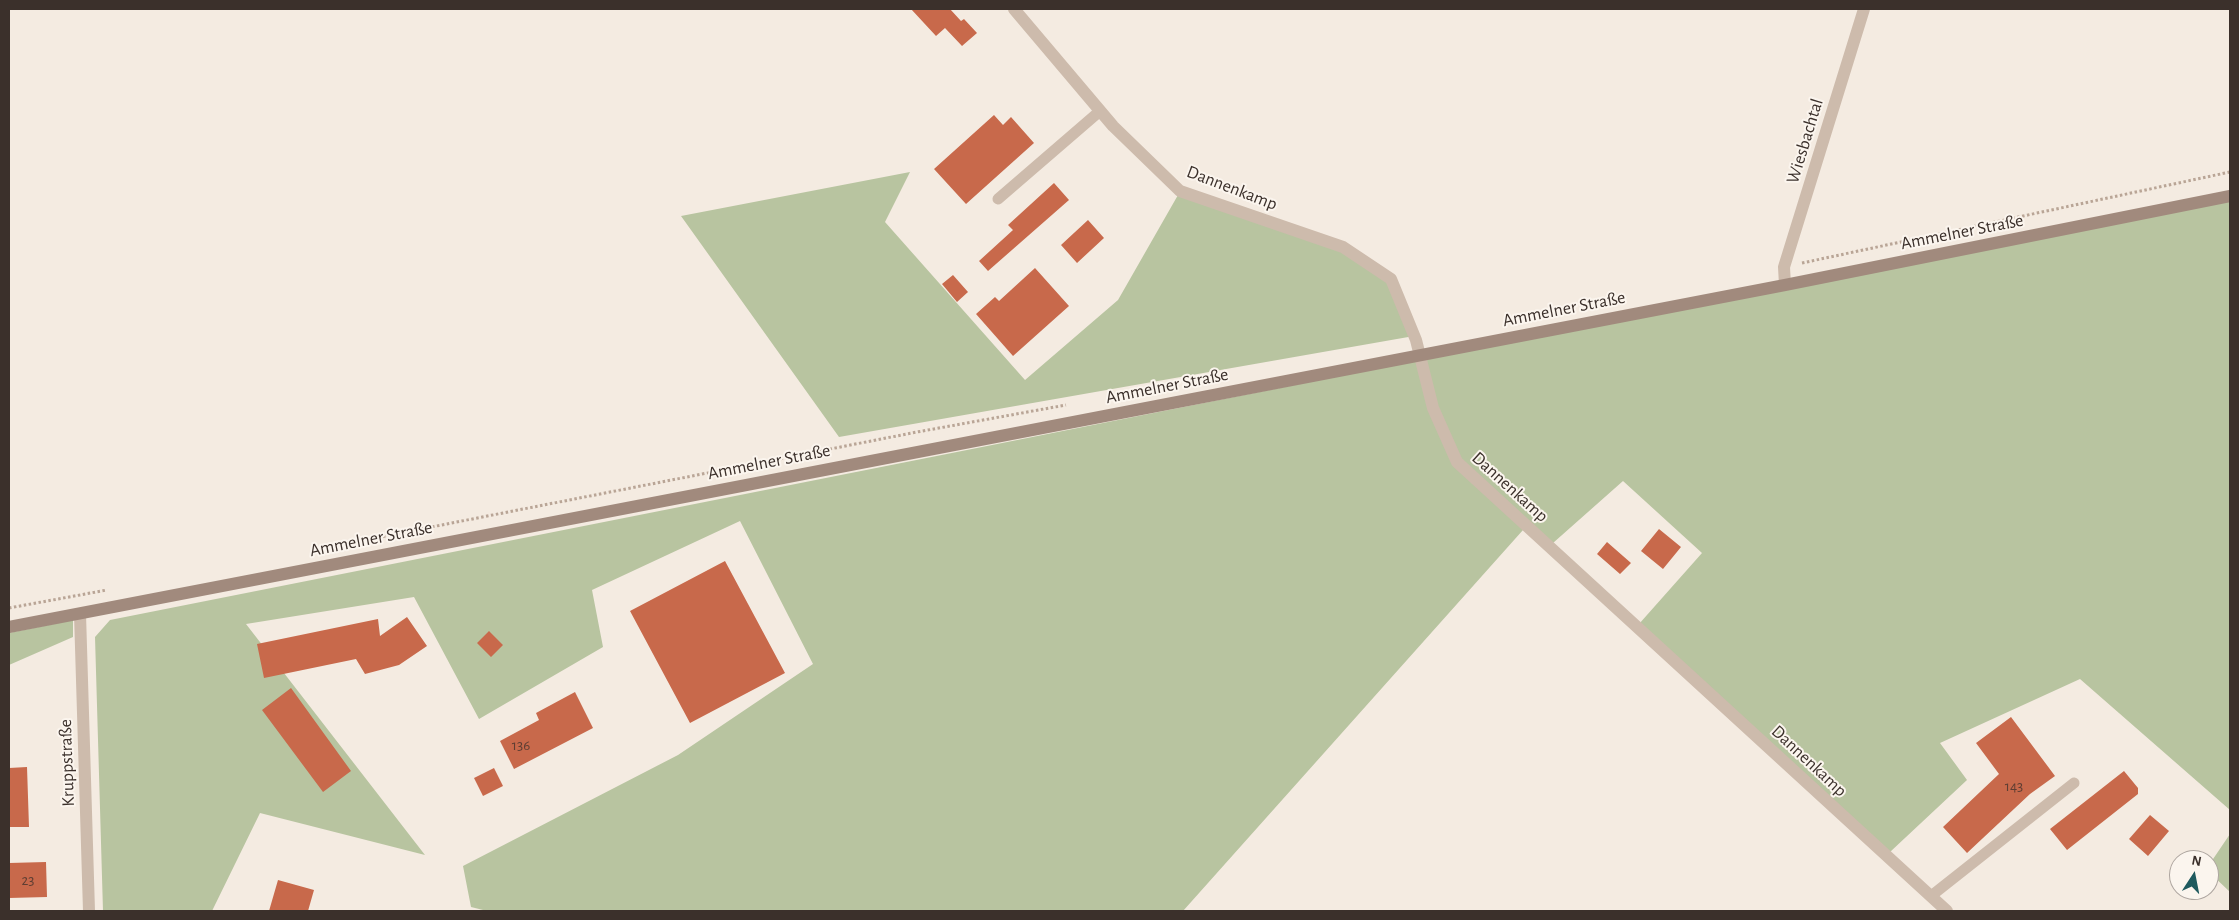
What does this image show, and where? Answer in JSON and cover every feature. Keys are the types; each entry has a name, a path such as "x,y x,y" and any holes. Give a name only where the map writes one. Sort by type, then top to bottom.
{"street":[{"name":"Dannenkamp","path":"1014,9 1113,126 1180,191 1344,247 1391,279 1416,340 1433,408 1456,462 1947,911"},
{"name":"Wiesbachtal","path":"1785,285 1784,267 1864,9"},
{"name":"Ammelner Straße","path":"9,627 1785,285 2230,196"},
{"name":"Kruppstraße","path":"80,614 89,911"}],"lane":[{"path":"998,199 1100,111"},
{"path":"1931,896 2074,783"}],"path":[{"path":"1784,267 2230,172"},
{"path":"324,548 918,432 1072,404"},
{"path":"9,608 112,589"}],"green space":[{"path":"910,172 885,222 1025,380 1118,300 1178,195 1342,250 1389,281 1414,336 839,437 681,216"},
{"path":"2230,197 2230,810 2080,679 1940,743 1967,780 1890,852 1639,624 1702,553 1623,481 1553,543 1523,530 1183,911 487,911 471,907 463,866 678,755 813,664 740,521 592,590 603,647 479,719 414,597 246,624 425,855 260,813 212,911 103,911 95,637 110,620 1607,323"},
{"path":"73,620 73,637 9,665 9,633"},
{"path":"2230,834 2230,892 2219,882 2219,850"}],"building":[{"path":"911,9 950,9 961,21 964,19 977,33 962,46 945,28 936,36"},
{"path":"994,115 1003,125 1011,117 1034,143 966,204 934,169"},
{"path":"1054,183 1069,200 988,271 979,261 1013,230 1008,225"},
{"path":"1088,220 1104,238 1077,263 1061,245"},
{"path":"1035,268 1069,306 1013,356 976,314 995,297 999,301"},
{"path":"953,275 968,292 957,302 942,284"},
{"path":"1659,529 1681,547 1663,569 1641,551"},
{"path":"1607,542 1631,563 1620,574 1597,554"},
{"path":"725,561 785,673 690,723 630,611"},
{"path":"407,617 427,646 399,665 365,674 356,659 264,678 257,644 378,619 380,636"},
{"path":"489,631 503,645 491,657 477,643"},
{"path":"291,688 351,771 323,792 262,710"},
{"path":"575,692 593,728 514,769 500,741 539,720 536,713"},
{"path":"2011,717 2055,776 2030,794 1967,853 1943,827 1999,774 1976,743"},
{"path":"27,767 29,827 9,827 9,768"},
{"path":"494,768 503,786 483,796 474,778"},
{"path":"2124,771 2138,788 2138,794 2067,850 2050,829"},
{"path":"2150,815 2169,831 2148,856 2129,839"},
{"path":"46,862 47,897 9,898 9,863"},
{"path":"278,880 314,890 308,911 269,911"}]}
